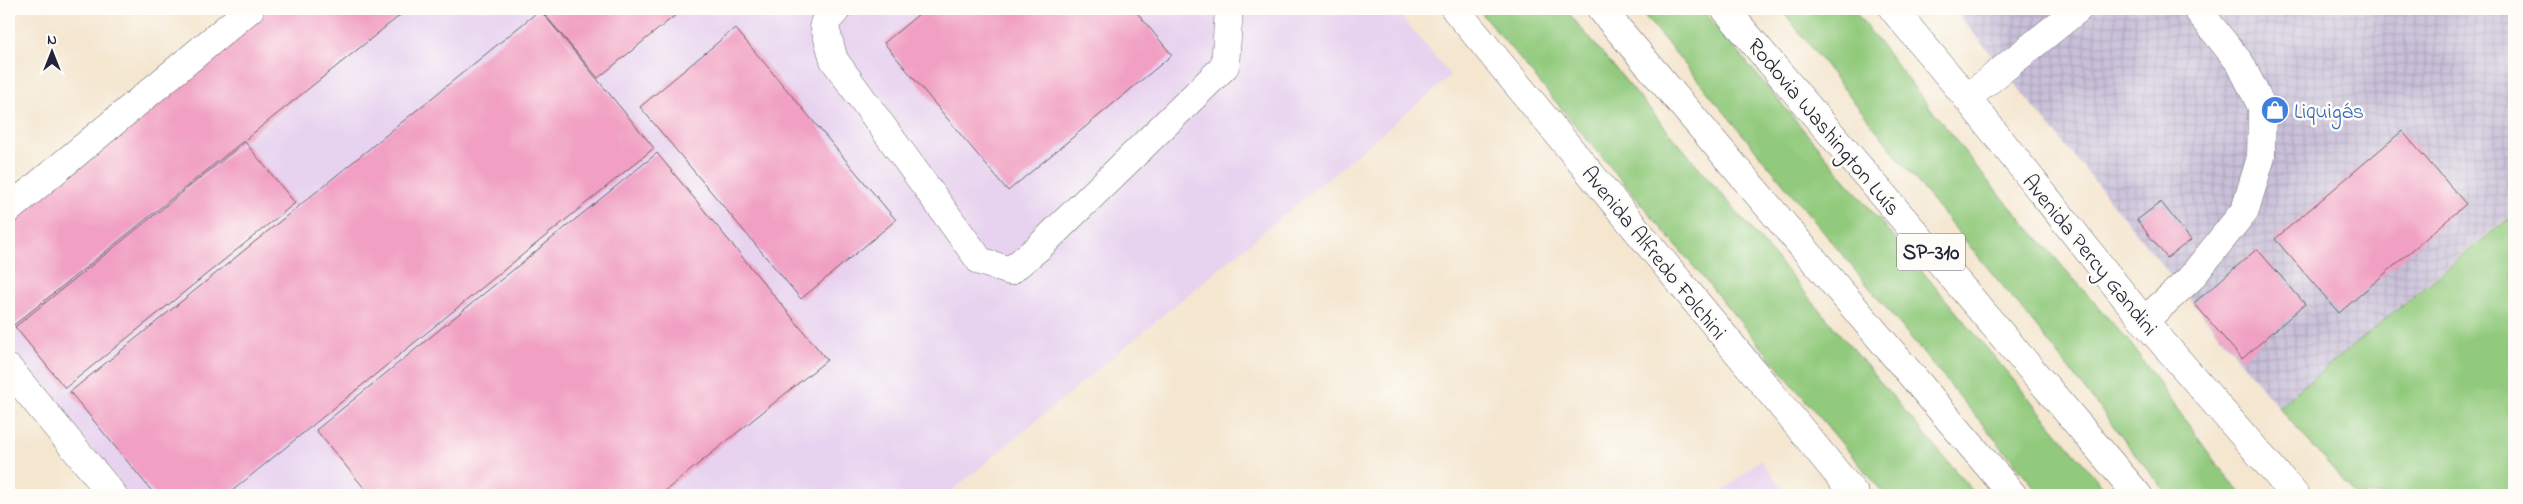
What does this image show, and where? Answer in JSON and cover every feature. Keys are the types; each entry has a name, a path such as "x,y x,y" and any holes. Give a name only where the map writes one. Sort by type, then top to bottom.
{"main road":[{"path":"9,209 250,9"},
{"path":"837,9 824,24 834,60 980,261 1010,271 1038,248 1225,66 1229,9"},
{"name":"Avenida Alfredo Folchini","path":"1455,9 1855,495"},
{"path":"1601,9 2013,495"},
{"name":"Rodovia Washington Luís","path":"1725,9 2138,495"},
{"name":"Avenida Percy Gandini","path":"1893,9 1967,98 2144,321 2295,495"},
{"path":"1967,98 2078,9"},
{"path":"2144,321 2190,279 2245,210 2261,158 2262,108 2240,63 2197,9"},
{"path":"9,369 113,495"}],"shaded area":[{"path":"260,9 1395,9 1451,76 947,495 131,495 9,352 9,219"},
{"name":"Liquigás","path":"1954,9 2514,9 2514,212 2278,407"},
{"path":"1760,460 1788,495 1719,495"}],"green space":[{"path":"1478,9 1565,9 1976,495 1885,495"},
{"path":"1639,9 1702,9 2110,495 2041,495"},
{"path":"1781,9 1853,9 1986,179 2130,343 2218,466 2243,495 2169,495"},
{"path":"2514,214 2514,495 2356,495 2278,407"}],"building":[{"path":"266,9 408,9 14,325 9,319 9,215"},
{"path":"540,9 683,9 598,78"},
{"path":"925,9 1134,9 1172,55 1008,191 884,43"},
{"path":"540,10 654,148 227,495 155,495 70,392"},
{"path":"735,28 896,220 801,299 640,107"},
{"path":"2402,131 2466,204 2339,313 2275,239"},
{"path":"245,142 295,203 65,388 15,327"},
{"path":"657,153 827,360 660,495 370,495 316,430"},
{"path":"2161,202 2191,240 2167,258 2137,220"},
{"path":"2257,249 2305,304 2242,359 2194,303"}],"place":[{"name":"Liquigás","path":"2275,110"}]}
